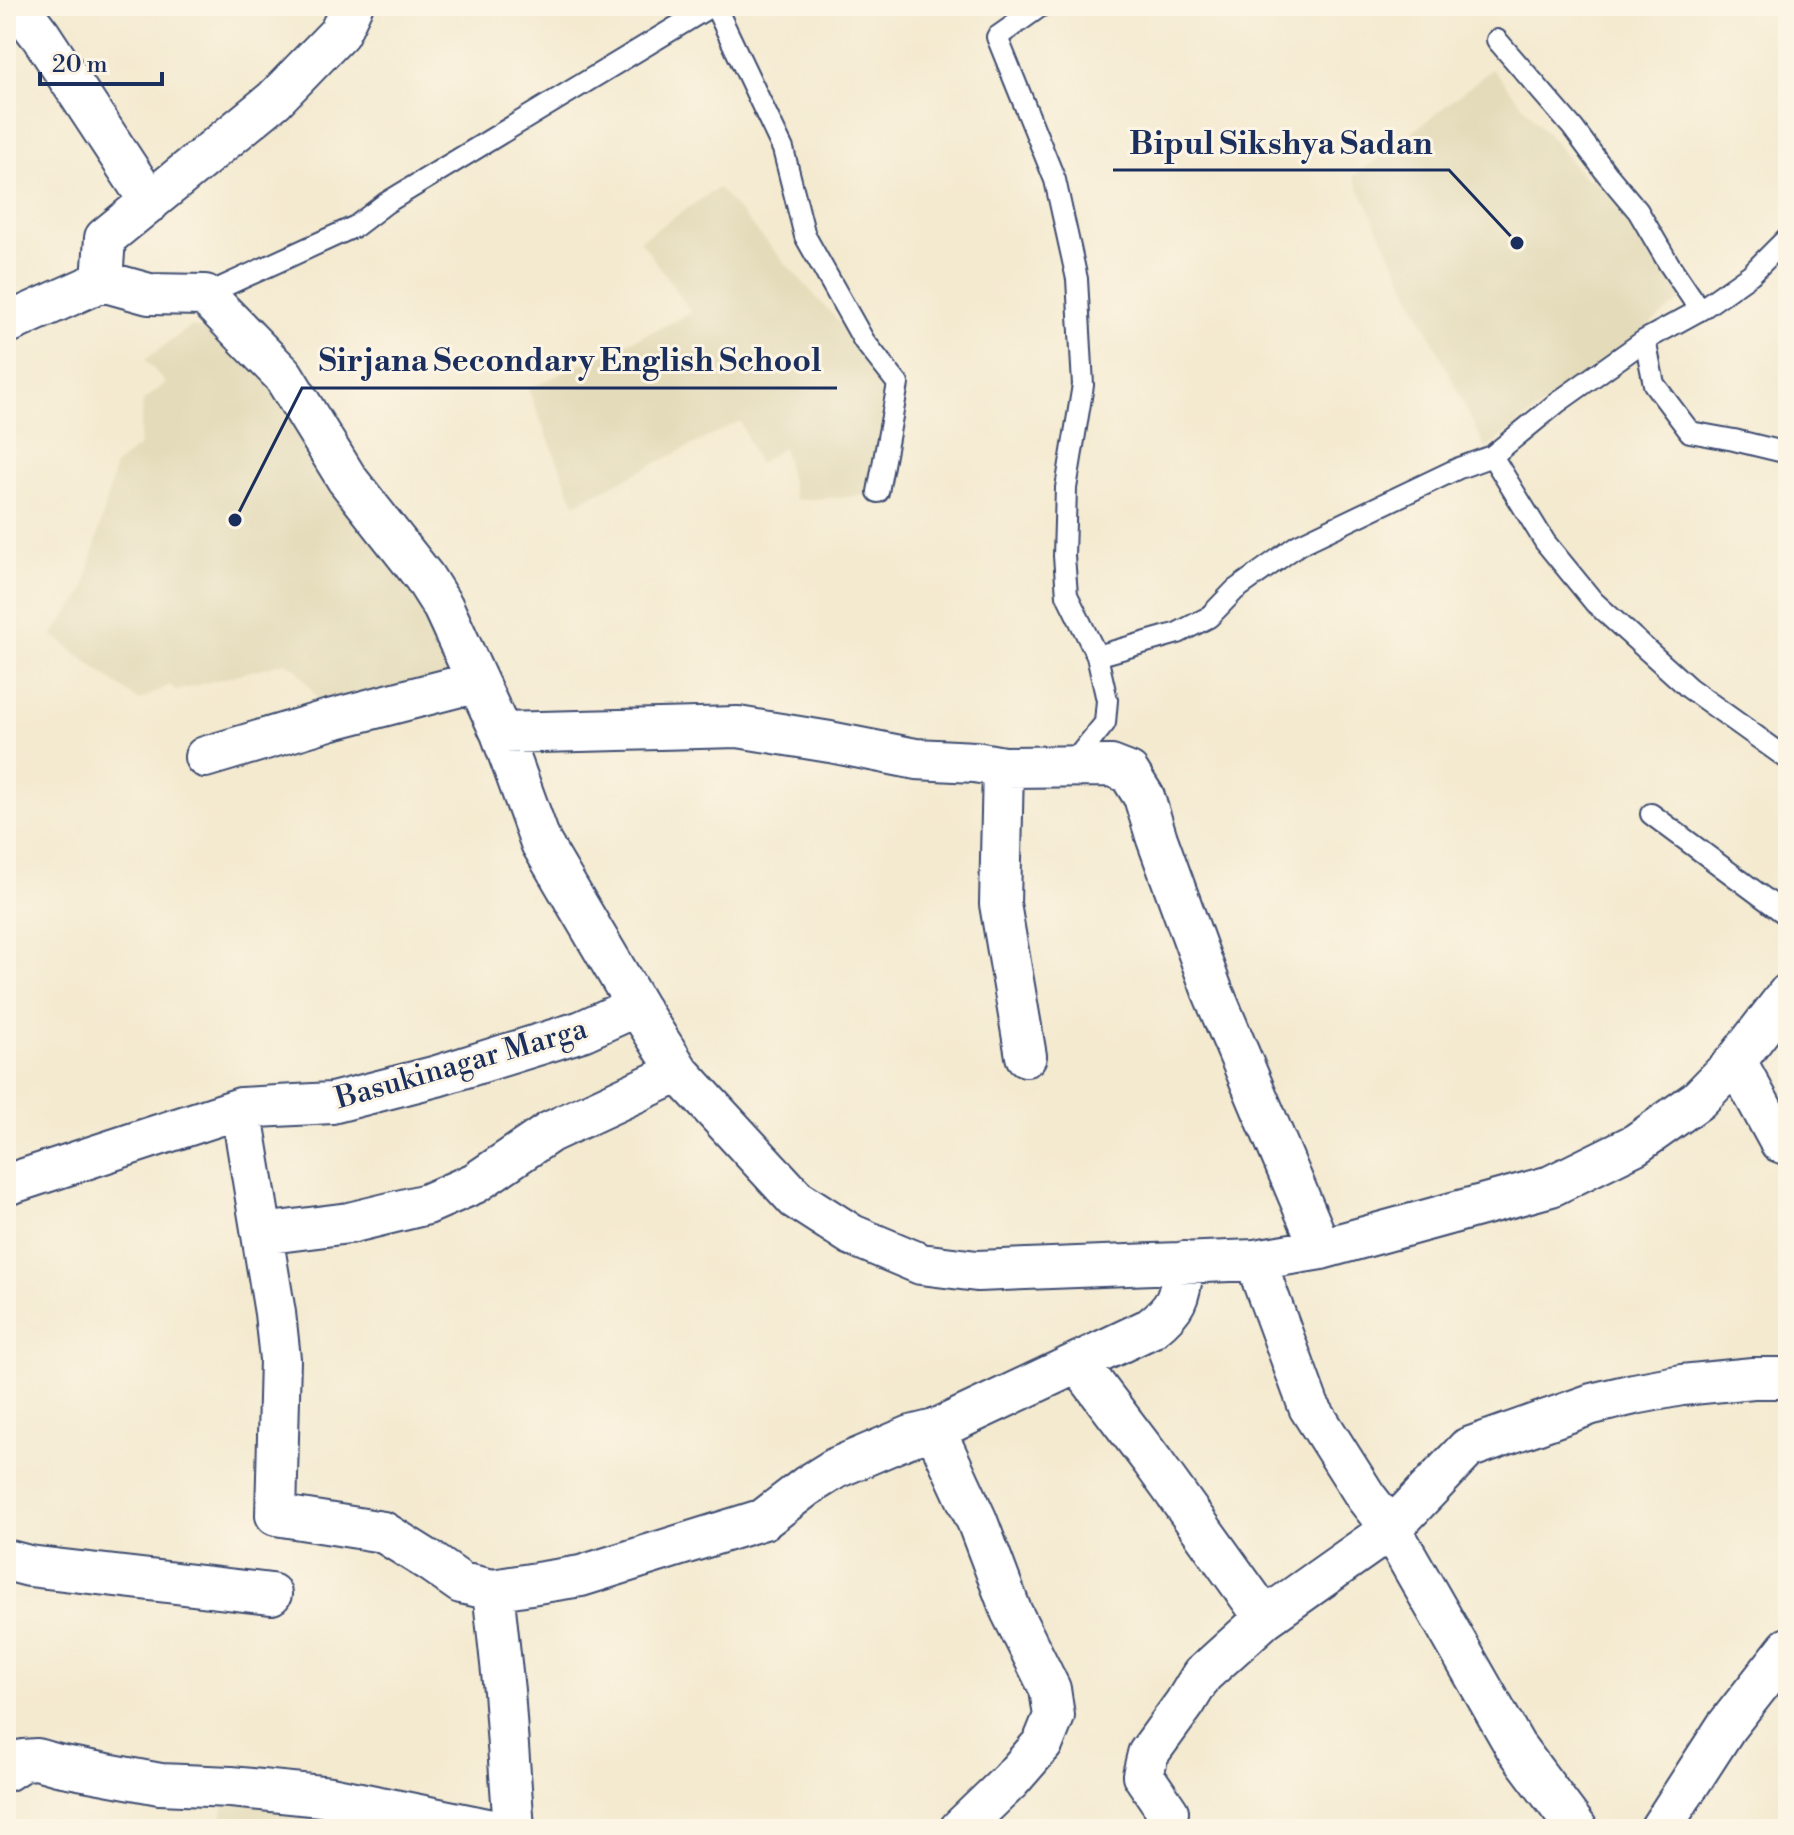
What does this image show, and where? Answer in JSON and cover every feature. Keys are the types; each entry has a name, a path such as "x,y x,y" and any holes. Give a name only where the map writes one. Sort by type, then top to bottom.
{"street":[{"path":"18,6 150,202"},
{"path":"102,281 105,238 274,100 339,33 352,6"},
{"path":"6,324 102,281 149,294 205,295 283,375 347,479 437,597 501,733 541,843 679,1072 796,1199 852,1235 921,1264 977,1271 1255,1260 1321,1249 1551,1186 1636,1144 1698,1100 1736,1061 1788,994"},
{"path":"205,757 329,720 476,682"},
{"path":"501,733 738,727 916,759 975,762 1003,767 1111,766 1129,773 1144,797 1212,990 1321,1249"},
{"path":"1003,767 1000,904 1026,1056"},
{"name":"Basukinagar Marga","path":"6,1185 241,1108 332,1103 407,1084 582,1031 637,1006"},
{"path":"1736,1061 1780,1142 1788,1145"},
{"path":"262,1234 349,1223 427,1204 475,1183 550,1132 679,1072"},
{"path":"241,1108 280,1359 276,1515 383,1532 461,1583 493,1590 581,1576 764,1519 836,1468 911,1436 935,1430 1151,1328 1169,1313 1179,1297 1184,1262"},
{"path":"1255,1260 1309,1407 1366,1497 1391,1529 1515,1746 1577,1829"},
{"path":"1078,1363 1265,1618"},
{"path":"1165,1829 1168,1812 1143,1775 1148,1754 1202,1675 1265,1618 1391,1529 1468,1448 1592,1404 1634,1394 1682,1385 1788,1378"},
{"path":"935,1430 977,1521 1011,1611 1050,1689 1054,1716 1043,1743 1010,1781 960,1829"},
{"path":"6,1560 29,1566 271,1594"},
{"path":"493,1590 514,1829"},
{"path":"1660,1829 1726,1727 1788,1648"},
{"path":"6,1771 23,1760 37,1759 160,1784 331,1797 488,1829"}],"lane":[{"path":"205,295 356,226 386,203 713,6 783,149 805,236 864,341 898,384 878,492"},
{"path":"1041,6 997,37 1055,180 1077,279 1083,385 1066,488 1064,556 1067,595 1097,656 1107,700 1105,723 1071,765"},
{"path":"1497,40 1573,128 1638,211 1700,310"},
{"path":"1097,656 1178,633 1209,617 1235,590 1298,545 1459,468 1492,456 1558,402 1645,340 1700,310 1751,274 1788,237"},
{"path":"1645,340 1654,384 1690,432 1788,453"},
{"path":"1492,456 1545,542 1594,602 1689,688 1788,759"},
{"path":"1651,814 1788,916"}],"shaded area":[{"path":"1492,69 1584,177 1611,187 1683,299 1486,450 1353,176"},
{"path":"718,188 882,370 882,495 795,500 783,447 758,465 740,421 575,504 528,389 692,313 640,240"},
{"path":"191,326 243,342 283,373 445,646 455,674 334,703 317,698 297,669 285,662 176,691 170,685 139,701 52,635 83,594 115,465 139,446 143,401 166,383 145,360"},
{"path":"226,1791 429,1829 219,1829"}],"place":[{"name":"Bipul Sikshya Sadan","path":"1517,243"},
{"name":"Sirjana Secondary English School","path":"235,520"}]}
